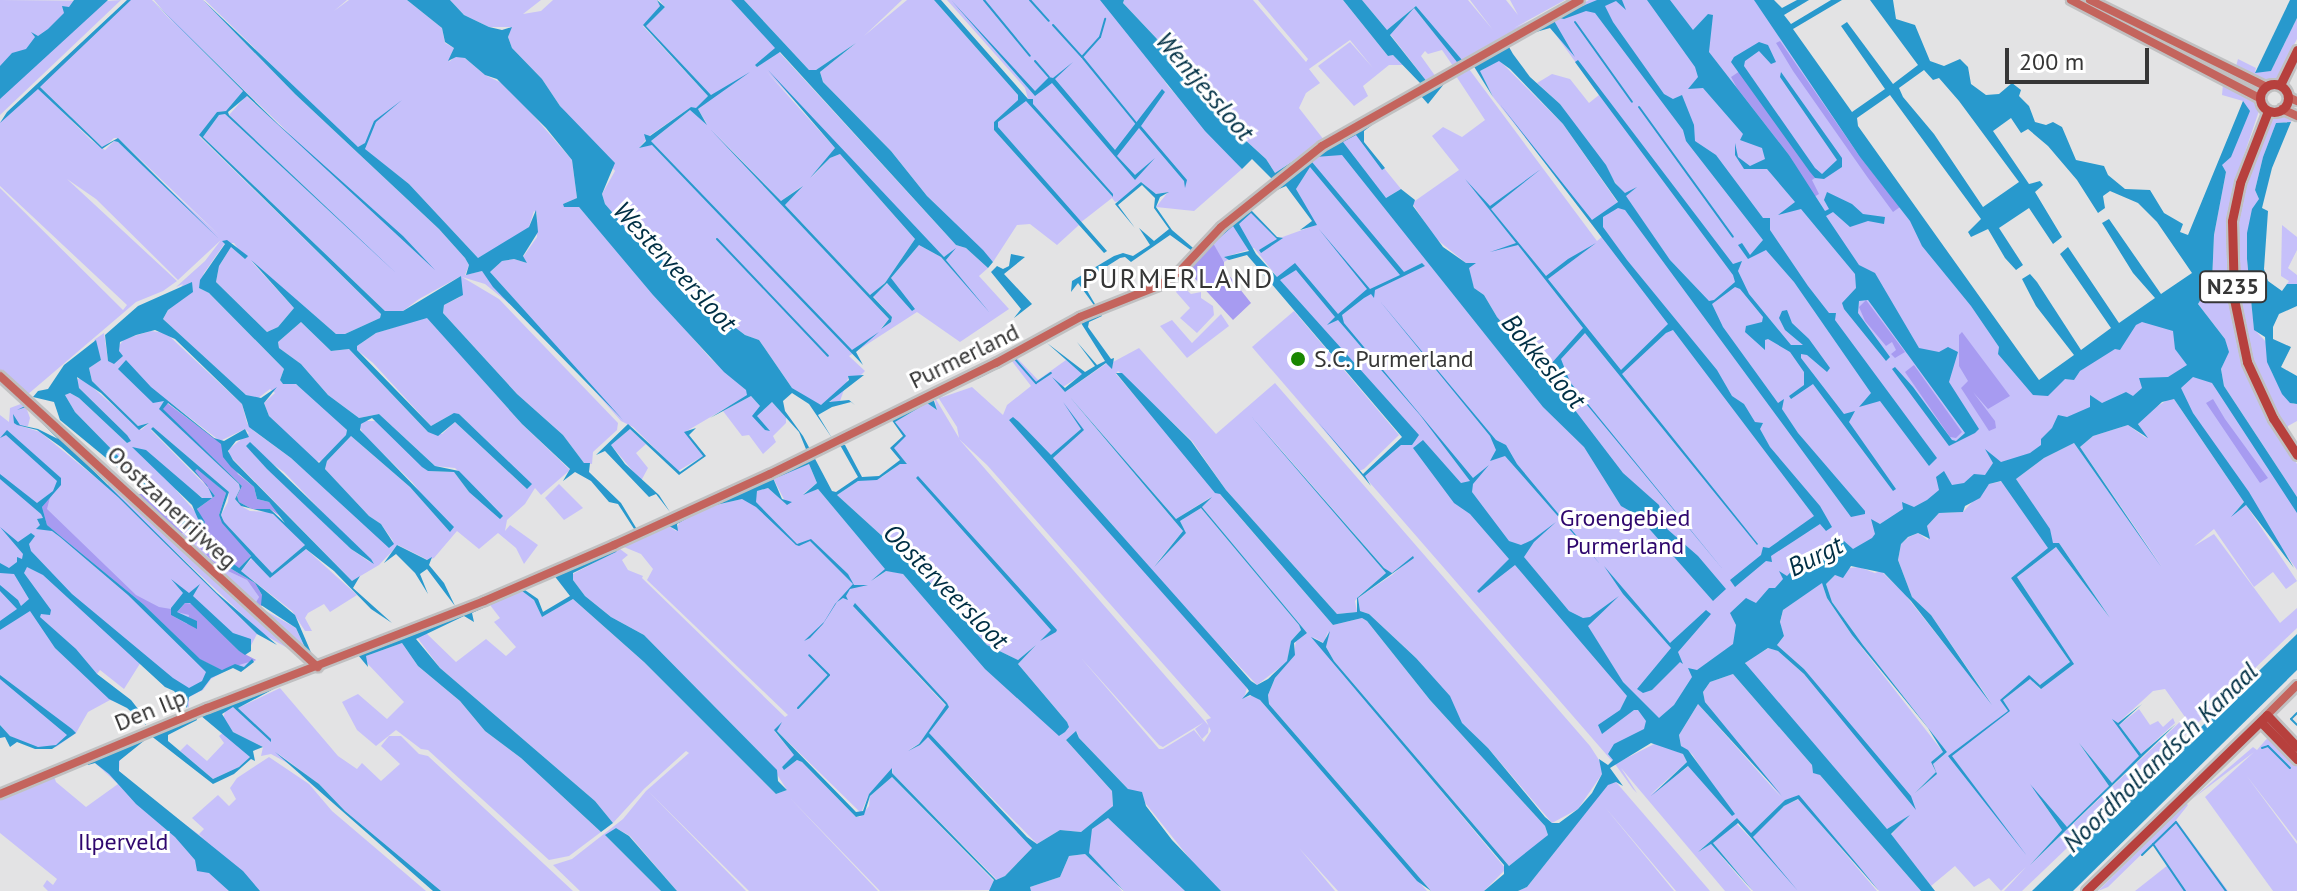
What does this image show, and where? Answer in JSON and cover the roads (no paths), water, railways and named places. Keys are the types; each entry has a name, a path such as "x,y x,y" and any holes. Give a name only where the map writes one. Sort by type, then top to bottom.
{"main road":[{"path":"2280,85 2297,50"},
{"path":"2280,85 2292,99 2282,109 2268,111 2259,98 2265,86 2280,85"},
{"name":"N235","path":"2268,111 2240,183 2232,221 2234,299 2247,362 2273,418 2297,455"},
{"path":"2264,719 2297,747"},
{"path":"2264,719 2297,759"},
{"path":"2086,891 2264,719"}],"street":[{"name":"Purmerland","path":"318,667 484,601 638,533 810,454 1098,310 1163,284 1196,252 1322,146 1580,0"},
{"path":"2071,0 2259,98"},
{"path":"2090,0 2265,86"},
{"path":"2282,109 2297,116"},
{"name":"Oostzanerrijweg","path":"0,376 318,667"},
{"name":"Den Ilp","path":"0,794 207,708 318,667"},
{"path":"2264,719 2297,685"}],"water":[{"path":"74,0 108,0 0,99 0,66 12,53 26,49 35,37 31,32 38,36 48,29 64,13 62,6 69,7"},
{"path":"127,0 131,0 40,87 102,147 118,138 218,238 118,142 114,141 102,149 38,89 0,123 7,112"},
{"path":"152,0 279,125 403,236 435,270 247,96 228,112 229,115 397,274 225,114 219,115 203,137 385,311 403,311 461,276 463,295 444,305 443,313 517,394 563,435 584,463 590,463 589,472 621,503 638,531 773,478 782,499 792,502 787,505 768,488 757,491 756,502 797,544 811,539 848,574 854,585 868,585 850,589 846,596 848,600 843,598 837,602 823,624 804,641 824,622 835,604 853,584 810,541 796,545 756,507 742,499 707,507 677,524 678,531 669,526 624,547 636,532 618,504 609,502 591,481 575,472 563,481 570,469 522,424 427,318 376,333 357,346 357,350 431,426 454,413 459,414 532,484 527,489 455,422 438,436 428,432 349,349 331,351 301,322 278,342 279,348 301,364 328,395 359,418 379,414 435,466 459,471 503,516 500,519 469,492 454,472 428,471 422,467 372,418 361,424 360,430 454,527 450,532 410,487 351,436 327,461 325,469 369,516 381,524 394,544 389,548 291,458 249,427 242,404 175,339 155,330 136,335 120,342 119,351 123,356 114,364 108,361 105,335 138,306 192,282 193,292 168,310 163,319 246,395 261,398 277,387 264,403 269,416 319,463 346,435 347,430 296,384 283,384 280,380 284,369 209,293 199,288 200,280 225,244 222,241 227,240 248,256 245,259 231,247 219,266 216,282 267,332 278,327 294,308 251,260 336,334 345,334 380,318 381,314 199,135 217,112 226,111 243,91"},
{"path":"203,0 358,147 365,143 374,121 402,100 376,122 365,149 409,184 478,258 529,227 536,210 538,232 523,256 527,263 514,259 502,261 490,272 623,420 493,287 482,271 466,275 469,265 465,258 439,229 295,94"},
{"path":"407,0 450,0 464,15 489,27 502,30 512,27 508,37 512,48 542,79 560,106 615,163 602,194 605,204 630,233 654,248 672,274 694,296 745,335 759,340 792,388 821,405 849,380 848,376 864,375 829,402 849,400 855,405 851,402 832,407 818,415 832,438 809,404 792,393 783,401 785,411 803,436 832,491 836,492 858,477 840,445 845,445 862,477 879,476 900,460 890,448 903,436 891,419 933,398 937,410 927,403 895,422 906,436 894,448 907,464 900,464 877,480 858,481 837,495 915,566 987,645 1018,660 1036,645 1018,664 1067,722 1069,727 1065,732 1059,736 985,669 903,574 886,571 871,581 885,569 818,489 803,495 817,483 809,464 776,478 810,459 799,432 772,402 757,416 770,431 765,430 752,416 760,406 751,396 710,418 747,395 746,390 724,372 653,295 579,207 564,207 563,204 577,198 572,160 546,128 497,79 485,75 465,58 456,57 448,61 454,48 445,42 442,28"},
{"path":"657,0 665,7 646,26 711,95 750,72 698,109 707,125 690,110 651,141 852,350 879,332 856,352 863,365 652,145 639,148 646,141 644,134 650,136 691,107 696,108 708,96 643,25 660,6"},
{"path":"731,0 744,0 809,70 816,70 856,43 820,72 823,82 891,151 927,196 983,250 993,262 988,268 966,248 956,245 780,52 757,67 755,65 775,48"},
{"path":"934,0 941,0 1028,99 1033,99 1033,104 1113,194 1113,197 1026,101 998,122 998,127 1107,251 1104,253 994,130 994,122 1018,100 1018,95"},
{"path":"951,0 1035,91 1049,77 1053,78 1073,62 1055,79 1115,150 1162,89 1165,92 1141,126 1187,180 1185,188 1184,181 1139,128 1117,156 1135,175 1155,158 1135,180 1052,83 1035,96"},
{"path":"1100,0 1124,0 1123,3 1157,39 1192,72 1232,128 1266,159 1275,173 1324,141 1273,180 1252,159 1242,169 1205,131"},
{"path":"1343,0 1362,0 1387,30 1416,6 1462,60 1457,62 1414,8 1390,35 1428,83 1421,84 1393,55 1388,56"},
{"path":"1597,0 1622,0 1626,10 1616,1 1605,6 1613,22 1664,94 1673,99 1682,95 1694,125 1695,141 1716,155 1763,218 1770,218 1770,230 1808,286 1829,313 1836,313 1835,320 1937,458 1929,466 1880,401 1859,407 1871,393 1794,282 1766,250 1748,259 1738,245 1742,243 1750,255 1763,240 1686,141 1683,130 1595,13 1586,11 1564,19 1556,17"},
{"path":"1647,0 1670,0 1693,30 1708,14 1713,15 1709,52 1789,155 1825,211 1829,209 1824,200 1827,192 1852,204 1863,214 1885,217 1884,224 1868,221 1850,227 1833,212 1826,216 1859,265 1875,273 1919,348 1939,352 1948,347 1958,352 1949,382 1979,429 1975,433 1949,446 1892,369 1895,367 1913,387 1952,440 1956,441 1965,433 1868,300 1859,301 1858,313 1890,357 1886,361 1844,309 1842,303 1856,288 1855,274 1801,209 1778,215 1795,202 1767,169 1744,169 1735,155 1735,143 1738,157 1750,166 1765,159 1762,148 1740,140 1743,134 1703,88 1688,89 1698,77 1695,67"},
{"path":"1754,0 1774,0 1782,8 1797,0 1809,0 1784,15 1791,24 1831,0 1842,0 1793,29 1852,112 1885,89 1841,26 1847,22 1893,84 1918,65 1870,0 1893,0 1896,19 1915,25 1930,61 1944,66 1960,59 1968,67 1971,84 1986,95 1999,94 2012,83 2021,90 2019,96 2029,106 2035,122 2046,125 2053,122 2062,127 2076,160 2104,166 2108,175 2125,189 2150,190 2164,213 2183,224 2180,232 2188,235 2243,101 2250,111 2231,157 2222,165 2226,172 2214,235 2212,282 2198,304 2225,339 2229,352 2221,369 2224,386 2297,497 2297,513 2212,383 2193,377 2181,388 2193,413 2249,492 2294,568 2246,505 2231,517 2244,502 2174,399 2162,402 2138,424 2148,438 2128,425 2093,436 2080,447 2162,568 2074,443 2044,458 2016,479 2050,529 2053,543 2059,543 2110,618 2056,547 2017,577 2074,664 2041,689 2030,679 2003,700 2010,711 1952,756 2027,856 1948,756 2008,711 2000,700 2029,675 2040,685 2070,662 2011,578 2048,548 2001,481 1989,484 1980,498 1965,506 1963,512 1939,513 1927,526 1930,539 1918,533 1908,537 1901,544 1898,560 1912,597 1931,615 1992,705 1911,601 1884,573 1851,566 1843,578 1835,575 1826,584 1832,602 1947,752 1933,764 1937,774 1915,793 1936,772 1931,762 1943,752 1928,728 1852,635 1827,598 1822,583 1783,610 1780,622 1784,636 1777,645 1804,669 1911,796 1916,810 1804,674 1778,651 1768,648 1745,663 1887,829 1910,815 1891,834 1935,891 1921,891 1820,775 1813,773 1812,765 1733,674 1710,682 1703,692 1705,702 1782,796 1698,704 1679,735 1681,746 1688,750 1735,814 1732,816 1688,766 1651,796 1687,762 1683,754 1651,743 1610,768 1623,786 1616,782 1608,785 1527,887 1518,891 1484,891 1504,874 1504,865 1311,637 1323,643 1330,631 1326,647 1334,661 1509,866 1548,835 1545,826 1430,700 1367,621 1362,618 1333,625 1220,494 1215,493 1116,373 1122,373 1191,441 1226,490 1337,614 1357,612 1357,598 1386,573 1250,415 1384,568 1392,573 1413,556 1414,558 1358,598 1360,611 1369,614 1416,658 1450,696 1462,723 1488,748 1545,817 1552,823 1559,823 1578,809 1592,793 1602,774 1599,759 1608,765 1613,760 1608,754 1614,744 1644,729 1646,721 1638,710 1634,710 1602,734 1598,725 1620,710 1627,696 1515,565 1479,593 1477,591 1509,559 1470,514 1454,503 1413,448 1423,440 1461,483 1470,481 1420,415 1338,320 1327,325 1335,317 1296,270 1280,280 1419,435 1412,445 1401,445 1365,476 1371,486 1318,422 1363,474 1402,437 1247,255 1229,260 1224,257 1249,251 1233,226 1199,256 1170,235 1131,262 1125,257 1120,258 1082,282 1102,316 1089,322 1088,327 1111,359 1114,358 1112,369 1106,363 1065,392 1052,377 1065,388 1082,374 1047,343 1085,372 1095,366 1077,342 1097,365 1105,361 1081,323 1098,314 1096,308 1078,283 1071,292 1072,281 1114,256 1123,253 1133,256 1150,245 1139,228 1154,241 1169,229 1154,208 1155,198 1142,185 1118,205 1135,228 1115,204 1141,182 1156,194 1169,192 1160,197 1156,207 1172,230 1199,253 1253,206 1251,210 1277,237 1283,238 1261,253 1259,250 1277,239 1251,213 1239,224 1256,254 1277,277 1295,263 1338,314 1367,289 1318,228 1370,289 1400,275 1310,167 1296,189 1317,225 1300,230 1312,221 1286,186 1270,193 1312,162 1404,272 1422,263 1425,266 1375,290 1374,298 1371,294 1342,315 1344,323 1473,478 1489,465 1473,484 1472,492 1509,541 1521,545 1556,522 1534,542 1524,557 1569,611 1583,618 1590,617 1619,596 1588,626 1623,682 1659,718 1674,705 1692,677 1688,668 1697,670 1733,644 1736,625 1730,613 1746,598 1756,603 1769,588 1775,588 1783,579 1779,571 1787,576 1800,562 1838,551 1836,545 1844,541 1853,549 1872,538 1875,534 1871,519 1880,524 1903,509 1902,502 1914,507 1927,500 1939,490 1936,477 1944,471 1952,485 1964,483 1974,474 1985,475 1993,463 1985,449 2001,462 2030,453 2041,445 2041,439 2052,428 2058,415 2067,417 2090,407 2090,395 2102,403 2126,392 2133,396 2142,388 2139,378 2168,377 2187,365 2175,349 2173,331 2142,322 2136,325 2120,350 2115,349 2080,371 2074,380 2065,379 2048,396 2033,395 1998,354 1999,347 1971,306 1922,246 1910,221 1860,157","holes":["1924,70 1933,80 1939,78 1959,101 2019,182 1983,207 1899,88","1890,95 1981,219 1968,232 1971,237 1988,229 2016,270 2023,265 1999,228 2029,208 2053,244 2062,237 2035,192 2043,185 2040,181 2029,184 1993,131 2011,118 2021,133 2028,129 2048,146 2077,180 2098,213 2105,208 2103,196 2110,191 2138,203 2157,222 2192,273 2161,294 2109,219 2102,223 2133,273 2155,298 2119,323 2068,247 2060,254 2111,328 2081,350 2037,282 2030,274 2022,279 2036,306 2074,355 2039,380 1858,126 1857,118"]},
{"path":"2290,0 2297,0 2297,18 2271,71 2255,73"},
{"name":"Bokkesloot","path":"1553,19 1575,57 1550,28 1529,34 1509,47 1513,54 1530,77 1560,104 1606,165 1615,183 1625,193 1637,187 1626,196 1670,260 1709,301 1714,300 1735,282 1733,275 1575,62 1578,60 1733,264 1742,261 1738,271 1749,294 1791,345 1803,345 1785,330 1779,318 1782,311 1787,310 1792,323 1809,339 1830,368 1827,372 1807,355 1801,354 1801,358 1844,414 1855,411 1849,422 1896,489 1893,491 1813,384 1791,399 1789,396 1804,385 1804,372 1790,352 1768,339 1765,340 1765,350 1745,332 1746,326 1762,322 1763,317 1735,287 1712,304 1723,327 1778,403 1784,399 1782,409 1798,433 1865,511 1865,514 1851,517 1625,210 1618,208 1603,217 1603,227 1717,370 1732,396 1744,404 1755,422 1763,423 1760,429 1770,447 1820,506 1832,527 1826,531 1820,524 1771,556 1772,562 1766,561 1735,587 1730,580 1761,555 1763,547 1769,548 1814,516 1673,330 1666,333 1622,374 1757,545 1585,333 1561,359 1570,382 1725,572 1556,365 1553,369 1558,388 1623,473 1659,505 1666,528 1698,556 1726,589 1713,601 1637,515 1621,506 1584,447 1543,407 1342,155 1315,157 1428,88 1448,79 1428,104 1421,96 1392,110 1364,131 1364,142 1385,168 1382,170 1356,135 1343,142 1386,198 1401,189 1415,200 1413,206 1443,247 1466,263 1476,263 1469,268 1474,288 1484,295 1497,317 1525,348 1550,365 1583,328 1518,245 1490,252 1516,243 1465,179 1490,206 1541,169 1491,209 1546,276 1596,243 1548,279 1621,370 1668,324 1499,103 1592,220 1618,202 1563,124 1510,69 1499,61 1480,71 1493,97 1473,65"},
{"path":"1759,42 1768,45 1776,62 1771,64 1759,51 1745,61 1744,66 1815,168 1822,174 1837,160 1780,77 1781,72 1842,158 1842,167 1824,179 1815,178 1810,172 1731,62"},
{"path":"768,70 944,257 956,248 946,260 990,313 941,257 919,245 891,278 915,309 912,311 887,283 873,297 892,317 891,322 881,329 889,319 710,129 781,201 803,186 785,205 870,295 885,283 915,239 840,154 830,158 810,178 835,148"},
{"path":"2291,122 2272,168 2262,208 2268,211 2264,269 2268,281 2282,291 2287,284 2297,284 2297,306 2279,314 2273,327 2273,339 2291,347 2281,367 2297,376 2297,404 2290,403 2282,394 2267,362 2265,337 2254,330 2247,259 2247,233 2252,209 2259,199 2255,190 2263,157 2276,123"},
{"path":"1011,254 1025,257 1004,274 1032,304 1014,318 1021,309 991,272 997,266 1003,269 1009,266"},
{"path":"1379,300 1496,440 1506,445 1517,464 1600,564 1505,456 1490,461 1496,450 1490,436"},
{"path":"96,340 101,360 89,368 92,381 138,426 149,423 139,430 101,393 77,377 79,388 131,441 127,443 79,398 70,393 65,395 75,412 124,462 183,515 201,526 192,505 132,447 146,450 202,498 212,498 197,509 205,522 201,530 218,552 239,568 251,556 222,523 219,515 226,493 197,469 195,471 203,481 151,429 153,427 229,492 221,515 224,522 272,573 305,545 273,514 253,509 270,509 285,523 269,502 257,499 254,487 231,467 223,457 221,444 168,403 163,409 242,486 237,496 239,502 251,509 241,506 235,499 239,484 159,409 164,401 153,403 118,369 126,360 151,387 214,438 224,441 245,429 249,437 236,441 228,451 233,460 352,581 360,576 353,588 392,623 371,609 334,571 306,549 270,578 251,558 241,571 295,615 313,657 308,654 296,628 261,605 262,595 255,583 213,558 191,532 145,490 60,420 54,402 33,397 38,391 48,389 64,365"},
{"path":"1069,396 1176,519 1212,497 1202,507 1307,633 1294,643 1295,655 1275,678 1268,695 1269,704 1431,891 1417,881 1260,700 1250,695 1242,699 1249,691 1247,688 1009,420 1013,417 1019,422 1051,455 1081,429 1063,402 1084,430 1053,458 1251,681 1257,685 1268,679 1287,661 1291,641 1301,630 1299,625 1201,508 1180,521 1186,533 1154,567 1183,531"},
{"path":"27,405 217,593 277,645 257,634 118,497 61,447 37,430 17,425 14,423 13,414 20,425 38,429 58,439 26,407 17,410"},
{"path":"628,424 680,472 703,456 684,432 696,428 689,435 706,456 679,475 630,429 611,445 625,464 659,495 670,512 656,494 649,497 605,451 596,455"},
{"path":"7,430 61,478 61,485 42,507 47,525 143,604 200,659 222,670 235,664 244,667 252,659 254,662 241,672 233,668 211,678 202,690 189,697 187,708 174,691 165,687 43,575 27,567 24,573 51,610 50,615 41,614 40,617 76,649 97,674 131,700 146,725 127,708 109,699 55,648 30,611 0,630 0,621 17,609 0,591 0,585 21,606 29,599 14,574 0,573 0,563 9,568 17,562 17,557 22,559 23,554 0,527 18,542 31,533 35,536 29,544 31,551 72,594 173,678 189,688 202,681 206,672 128,595 60,537 52,531 36,529 40,525 37,519 43,518 41,514 0,479 0,474 37,503 53,491 57,481 6,435 0,438"},
{"path":"250,442 374,564 351,549 267,469 246,446"},
{"path":"918,476 1056,632 1040,641 1051,630 916,478"},
{"path":"397,545 427,560 432,557 429,565 444,583 455,606 427,569 420,574 428,594 415,573 396,554 384,563"},
{"path":"619,547 616,552 573,573 573,580 585,596 611,617 644,635 777,770 778,781 787,790 776,794 644,662 573,599 542,617 534,600 522,591 472,613 474,622 464,616 416,639 440,668 595,801 613,823 601,832 521,758 485,731 460,701 418,666 402,643 366,656 368,667 358,655 522,588 538,599 543,612 570,596 553,574"},
{"path":"1604,566 1670,643 1706,610 1711,614 1678,652 1683,664 1680,662 1652,690 1643,693 1637,689 1671,648 1623,594"},
{"path":"171,579 189,593 200,584 193,596 233,633 251,639 251,651 245,655 239,651 190,603 185,603 177,612 197,621 197,629 171,615 171,608 183,593"},
{"path":"855,603 947,703 949,707 929,733 1027,837 1037,844 1060,830 1081,832 1113,806 1112,791 1066,740 1076,731 1079,738 1128,789 1142,792 1146,806 1172,840 1221,891 1185,891 1108,818 1092,829 1089,853 1124,891 1085,854 1069,856 1060,877 1030,887 1031,891 989,891 994,880 892,777 870,796 864,815 856,817 802,762 797,760 784,770 782,767 794,755 774,730 782,722 777,731 856,812 863,811 869,794 892,768 892,773 996,880 1005,876 1032,848 928,737 920,745 908,751 919,744 946,705 853,606"},
{"path":"2297,634 2297,670 2073,891 2032,891"},
{"path":"0,675 76,733 52,749 35,749 17,742 10,747 5,737 0,738 0,725 10,736 38,747 56,745 67,735 0,679"},
{"path":"279,686 238,708 271,742 233,707 222,714 233,732 263,747 253,751 255,761 251,759 234,774 213,784 150,735 196,717 197,720 168,735 168,741 213,779 239,767 250,757 200,715"},
{"path":"2142,704 2119,725 2141,754 2176,724 2030,865 2062,830 2030,784 2067,827 2109,786 2079,743 2112,783 2139,756 2112,719 2118,723"},
{"path":"144,737 145,740 119,761 119,771 243,871 260,891 229,891 209,873 197,871 195,860 175,837 136,804 109,774 95,763 88,765 86,762"},
{"path":"275,752 319,784 345,811 441,891 433,891"},
{"path":"1799,795 1879,891 1798,799 1784,806 1753,837 1798,891 1738,823 1713,843 1753,891 1711,844 1698,852 1737,818 1751,833 1785,800"},
{"path":"616,828 629,836 677,891 661,891 605,835"}],"waterway":[{"path":"984,0 1030,56"},
{"path":"1030,0 1049,21"},
{"path":"1053,25 1082,57 1100,37 1105,19"},
{"path":"1575,22 1632,102"},
{"path":"1083,58 1136,123"},
{"path":"1035,61 1049,77"},
{"path":"1451,78 1468,68"},
{"path":"1639,107 1733,237"},
{"path":"1254,207 1267,197"},
{"path":"717,239 828,356"},
{"path":"1015,359 1036,383 1051,373"},
{"path":"977,378 1003,365"},
{"path":"798,708 829,675 809,655"},
{"path":"2297,713 2291,719 2297,725"},
{"path":"2262,748 2268,746 2290,768"},
{"path":"2142,855 2176,822 2226,891"},
{"path":"2153,844 2185,891"}],"place":[{"name":"S.C. Purmerland","path":"1298,359"}],"district":[{"name":"PURMERLAND","path":"1178,278"}],"water label":[{"name":"Wentjessloot","path":"1205,86"},
{"name":"Westerveersloot","path":"675,266"},
{"name":"Burgt","path":"1815,556"},
{"name":"Oosterveersloot","path":"946,586"},
{"name":"Noordhollandsch Kanaal","path":"2160,757"}],"park label":[{"name":"Groengebied Purmerland","path":"1625,532"},
{"name":"Ilperveld","path":"123,842"}]}
